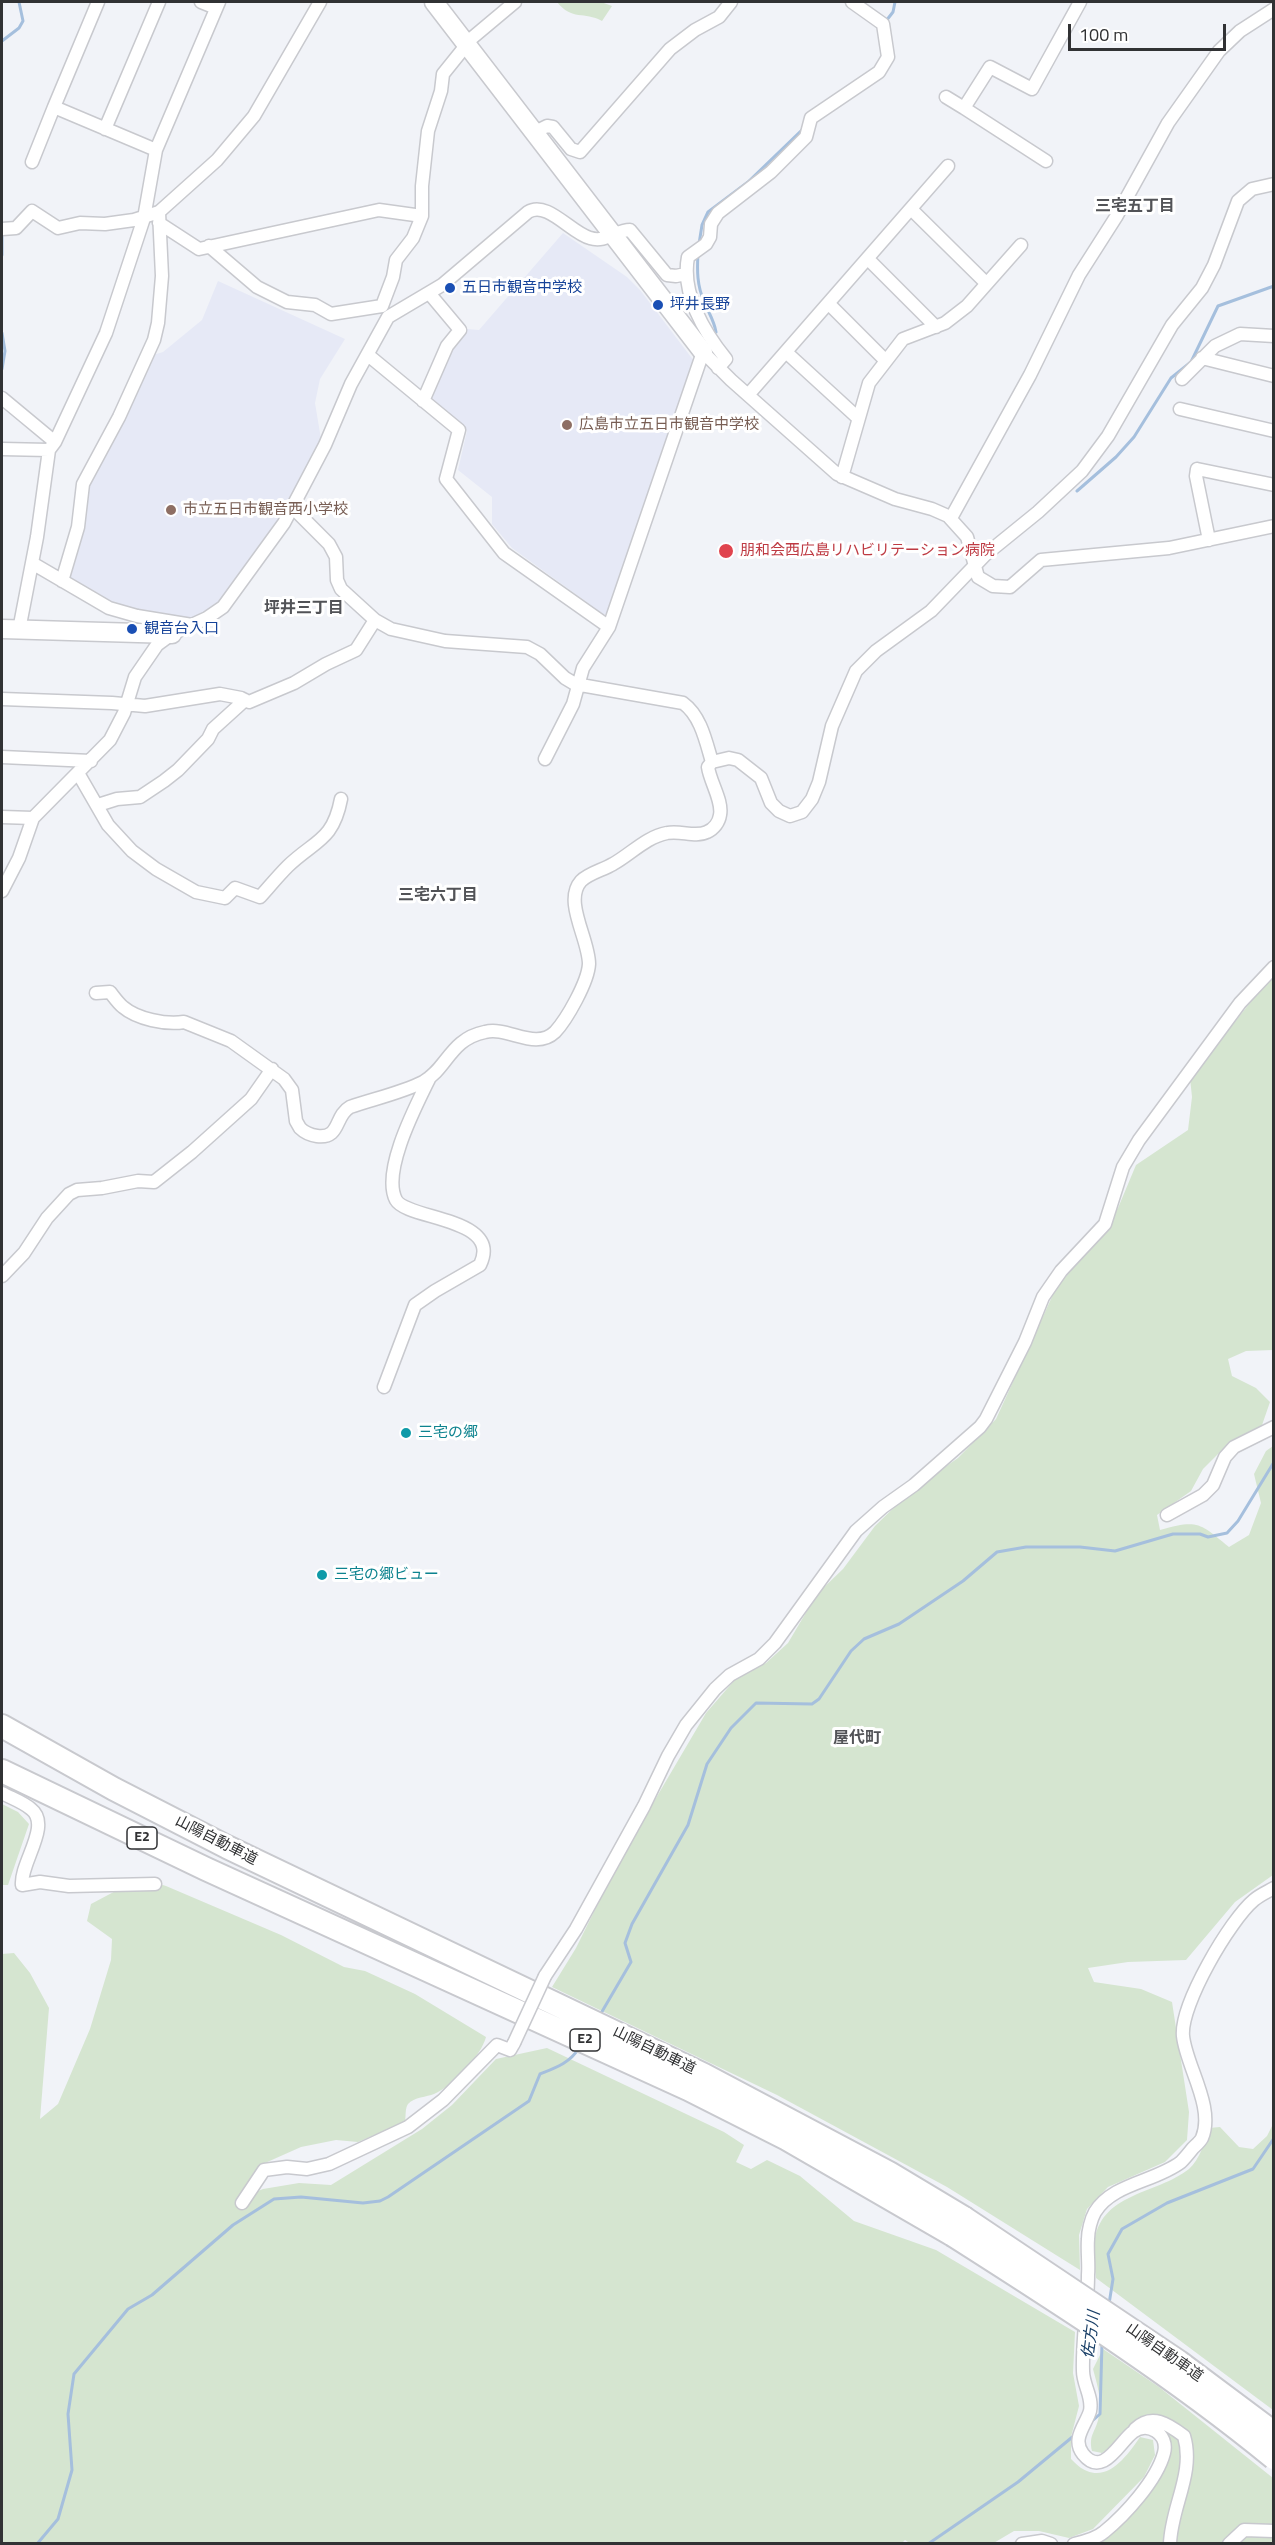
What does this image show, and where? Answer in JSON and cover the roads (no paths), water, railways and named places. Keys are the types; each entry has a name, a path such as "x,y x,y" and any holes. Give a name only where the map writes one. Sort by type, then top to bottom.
{"highway":[{"name":"山陽自動車道","path":"2,1726 114,1789 227,1847 704,2074 868,2162 1171,2379 1274,2457"},
{"name":"山陽自動車道","path":"2,1771 206,1869 688,2088 958,2227 1179,2362 1274,2433"}],"street":[{"path":"32,162 99,2"},
{"path":"105,129 159,2"},
{"path":"172,634 10,630 32,563 52,446 106,333 144,218 156,150 217,5 201,2"},
{"path":"62,581 78,526 83,484 120,417 154,340 161,299 159,218 221,156 254,116 320,2"},
{"path":"434,2 616,235 703,352 718,368 842,477 895,499 940,512 951,518 968,537 978,577 985,583 1004,588 1012,585 1030,567 1041,560 1169,548 1274,526"},
{"path":"2,891 20,858 33,818 110,740 126,705 135,677 157,645 172,634 193,625 223,607 284,524 325,445 351,384 368,355 385,311 396,260 416,234 422,216 422,186 429,125 441,91 443,74 466,44 515,2"},
{"path":"535,132 547,126 553,127 571,149 580,152 670,49 694,30 719,17 731,2"},
{"path":"718,368 726,359 706,331 687,286 688,257 706,244 710,237 711,224 718,213 771,172 806,137 811,118 879,72 888,57 883,24 852,2"},
{"path":"964,108 990,67 1032,89 1080,2"},
{"path":"951,518 1030,375 1079,275 1116,217 1168,123 1219,51 1240,31 1274,9"},
{"path":"946,97 1046,161"},
{"path":"54,107 156,150"},
{"path":"748,395 948,166"},
{"path":"96,993 110,992 122,1007 148,1018 176,1024 184,1022 231,1041 289,1084 300,1128 307,1133 320,1136 328,1136 334,1132 343,1112 350,1107 422,1082 453,1050 466,1040 481,1033 495,1030 536,1040 555,1032 570,1010 588,968 588,947 573,902 582,879 611,865 653,837 675,831 701,834 711,830 721,814 720,803 710,780 708,767 712,762 729,758 738,760 761,778 771,803 777,810 790,816 802,812 812,799 819,782 832,726 856,671 876,651 931,611 974,566 1082,471 1108,435 1172,325 1202,288 1214,265 1238,201 1252,189 1274,184"},
{"path":"910,209 986,283"},
{"path":"2,229 16,228 32,212 58,228 80,222 105,224 159,218 198,249 380,210 422,216"},
{"path":"209,246 258,287 287,302 315,305 332,314 385,311 429,293 532,210 545,210 589,238 598,240 630,230 667,275 686,274"},
{"path":"842,477 869,383 903,339 945,324 967,306 1021,244"},
{"path":"868,259 936,327"},
{"path":"423,401 447,346 460,330 429,293"},
{"path":"829,304 886,361"},
{"path":"1182,379 1215,346 1240,334 1274,336"},
{"path":"545,759 573,704 583,668 609,627 703,352"},
{"path":"787,353 858,418"},
{"path":"368,355 459,430 446,479 504,553 609,627"},
{"path":"1202,358 1274,375"},
{"path":"2,398 52,446"},
{"path":"1180,409 1274,431"},
{"path":"2,449 52,446"},
{"path":"1209,540 1196,476 1197,469 1274,485"},
{"path":"293,508 329,544 336,557 337,580 341,589 375,620 391,629 445,641 527,647 540,654 565,678 579,685 683,703 690,708 701,727 712,762"},
{"path":"32,563 96,602 121,613 193,625"},
{"path":"2,699 153,705 220,694 249,702 294,683 356,650 375,620"},
{"path":"98,805 117,799 140,797 164,781 208,739 213,729 245,700"},
{"path":"2,757 91,760"},
{"path":"78,773 108,825 144,860 196,892 225,898 235,888 260,897 289,865 325,838 334,824 341,799"},
{"path":"2,817 33,818"},
{"path":"242,2203 264,2170 276,2167 307,2169 329,2164 408,2127 443,2100 497,2045 510,2050 545,1976 576,1929 686,1725 715,1689 730,1676 759,1659 775,1643 864,1522 914,1485 980,1427 1025,1342 1043,1297 1061,1271 1105,1224 1124,1167 1139,1140 1240,1003 1274,968"},
{"path":"2,1276 24,1253 47,1218 69,1194 77,1190 138,1181 154,1182 192,1152 251,1099 272,1070"},
{"path":"384,1387 415,1305 426,1296 480,1265 483,1259 480,1243 468,1229 403,1207 394,1197 394,1175 400,1149 410,1119 430,1076"},
{"path":"1167,1515 1203,1495 1213,1485 1225,1456 1234,1447 1274,1427"},
{"path":"2,1793 31,1809 38,1820 37,1835 21,1876 21,1885 40,1882 69,1886 155,1884"},
{"path":"1170,2544 1170,2532 1185,2484 1188,2449 1184,2436 1163,2423 1150,2420 1142,2422 1117,2452 1104,2461 1090,2460 1082,2453 1079,2444 1079,2436 1091,2405 1083,2374 1088,2237 1095,2213 1112,2195 1181,2162 1201,2139 1205,2123 1183,2035 1185,2019 1200,1982 1227,1930 1254,1900 1274,1888"},
{"path":"1074,2544 1102,2534 1147,2488 1165,2452 1164,2443 1160,2433 1152,2429 1140,2429 1132,2433"},
{"path":"1229,2544 1244,2530 1274,2531"},
{"path":"1022,2544 1042,2541 1051,2544"}],"waterway":[{"path":"2,41 19,28 23,21 19,2"},
{"path":"886,21 893,12 895,2"},
{"path":"699,244 702,225 708,212 748,182 804,128"},
{"path":"2,233 2,255"},
{"path":"698,254 700,290 716,332"},
{"path":"1077,491 1116,457 1134,437 1171,378 1191,362 1218,306 1274,286"},
{"path":"2,333 5,351 2,369"},
{"path":"600,2015 631,1962 625,1943 632,1924 688,1825 707,1764 731,1728 756,1703 812,1704 819,1699 851,1651 864,1639 899,1624 963,1581 997,1552 1026,1547 1080,1547 1115,1551 1173,1534 1200,1534 1208,1537 1227,1533 1238,1521 1274,1462"},
{"path":"37,2544 58,2519 72,2470 68,2414 74,2374 128,2309 152,2295 233,2225 274,2199 301,2197 363,2203 380,2201 388,2197 529,2101 540,2074 567,2061 579,2048"},
{"name":"佐方川","path":"1109,2304 1113,2279 1108,2254 1122,2229 1167,2203 1253,2169 1274,2138"},
{"name":"佐方川","path":"1091,2422 1100,2414 1102,2343"},
{"name":"佐方川","path":"928,2544 1018,2482 1076,2434"}],"place":[{"name":"五日市観音中学校","path":"450,288"},
{"name":"坪井長野","path":"658,305"},
{"name":"広島市立五日市観音中学校","path":"567,425"},
{"name":"市立五日市観音西小学校","path":"171,510"},
{"name":"朋和会西広島リハビリテーション病院","path":"726,551"},
{"name":"観音台入口","path":"132,629"},
{"name":"三宅の郷","path":"406,1433"},
{"name":"三宅の郷ビュー","path":"322,1575"}],"district":[{"name":"三宅五丁目","path":"1135,207"},
{"name":"坪井三丁目","path":"304,609"},
{"name":"三宅六丁目","path":"438,896"},
{"name":"屋代町","path":"857,1739"}]}
